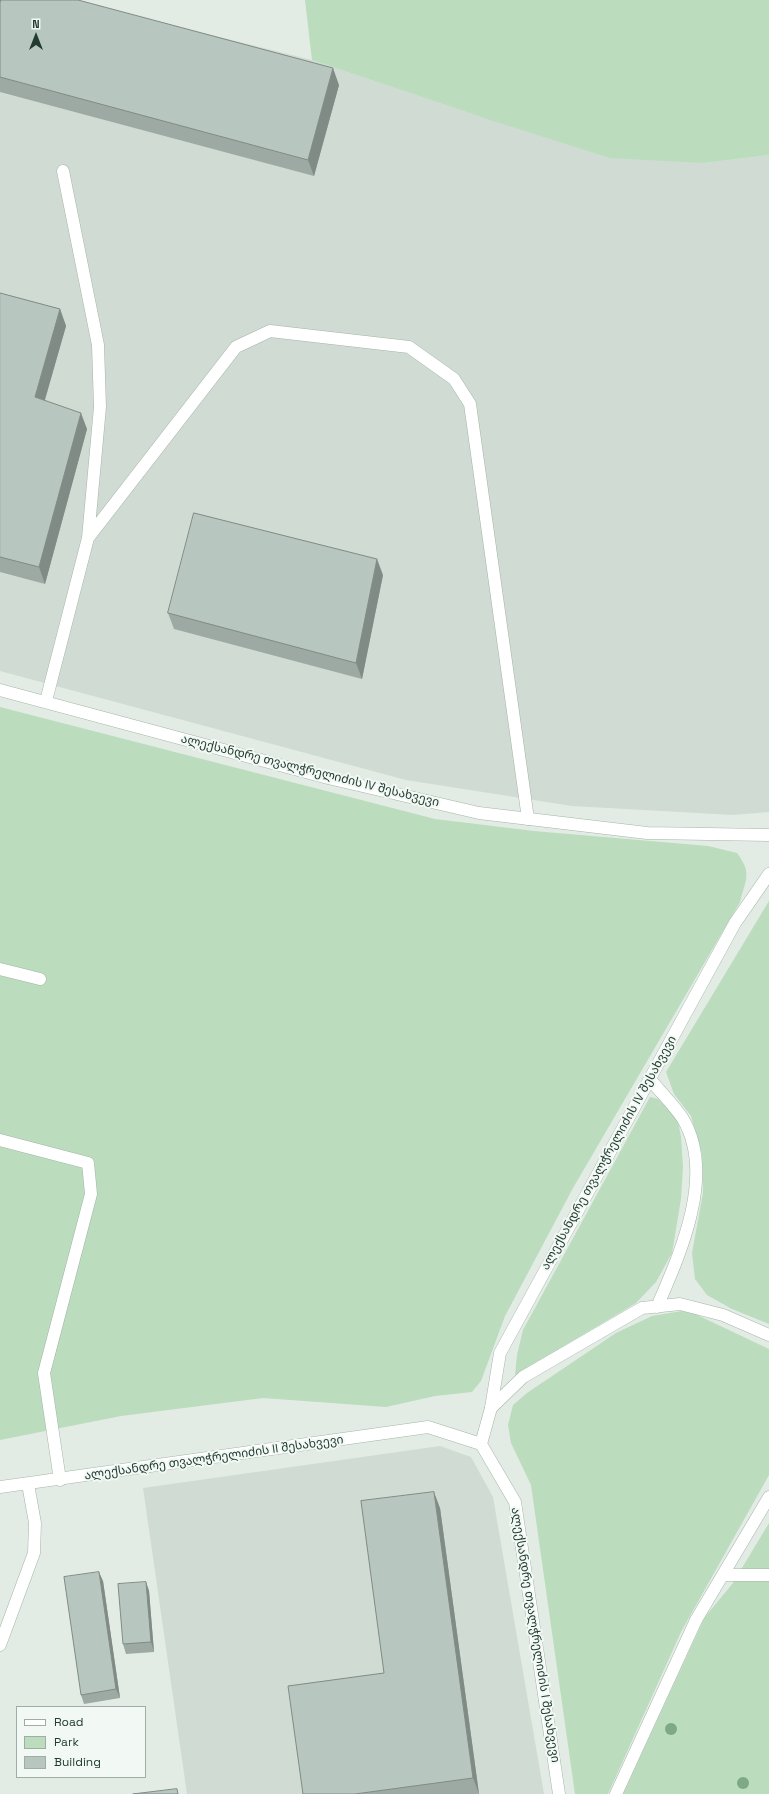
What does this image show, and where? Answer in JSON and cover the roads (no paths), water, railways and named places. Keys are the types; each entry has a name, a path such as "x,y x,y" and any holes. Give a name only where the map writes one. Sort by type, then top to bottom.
{"street":[{"path":"46,702 88,538 100,407 98,345 63,171"},
{"path":"88,538 236,347 270,331 409,347 454,379 470,404 528,819"},
{"name":"ალექსანდრე თვალჭრელიძის IV შესახვევი","path":"0,690 328,778 479,813 647,833 769,835"},
{"name":"ალექსანდრე თვალჭრელიძის IV შესახვევი","path":"480,1444 491,1408 500,1353 735,923 769,874"},
{"path":"0,969 40,979"},
{"path":"650,1079 683,1119 686,1126 694,1146 696,1188 680,1254 657,1307"},
{"path":"0,1140 88,1163 91,1194 44,1373 60,1480"},
{"path":"491,1408 523,1378 642,1308 680,1304 722,1315 769,1335"},
{"name":"ალექსანდრე თვალჭრელიძის II შესახვევი","path":"0,1487 60,1480 428,1427 480,1444"},
{"name":"ალექსანდრე თვალჭრელიძის I შესახვევი","path":"480,1444 515,1502 560,1794"},
{"path":"0,1645 34,1554 35,1523 28,1484"},
{"path":"616,1794 696,1620 769,1498"},
{"path":"723,1575 769,1574"}]}
